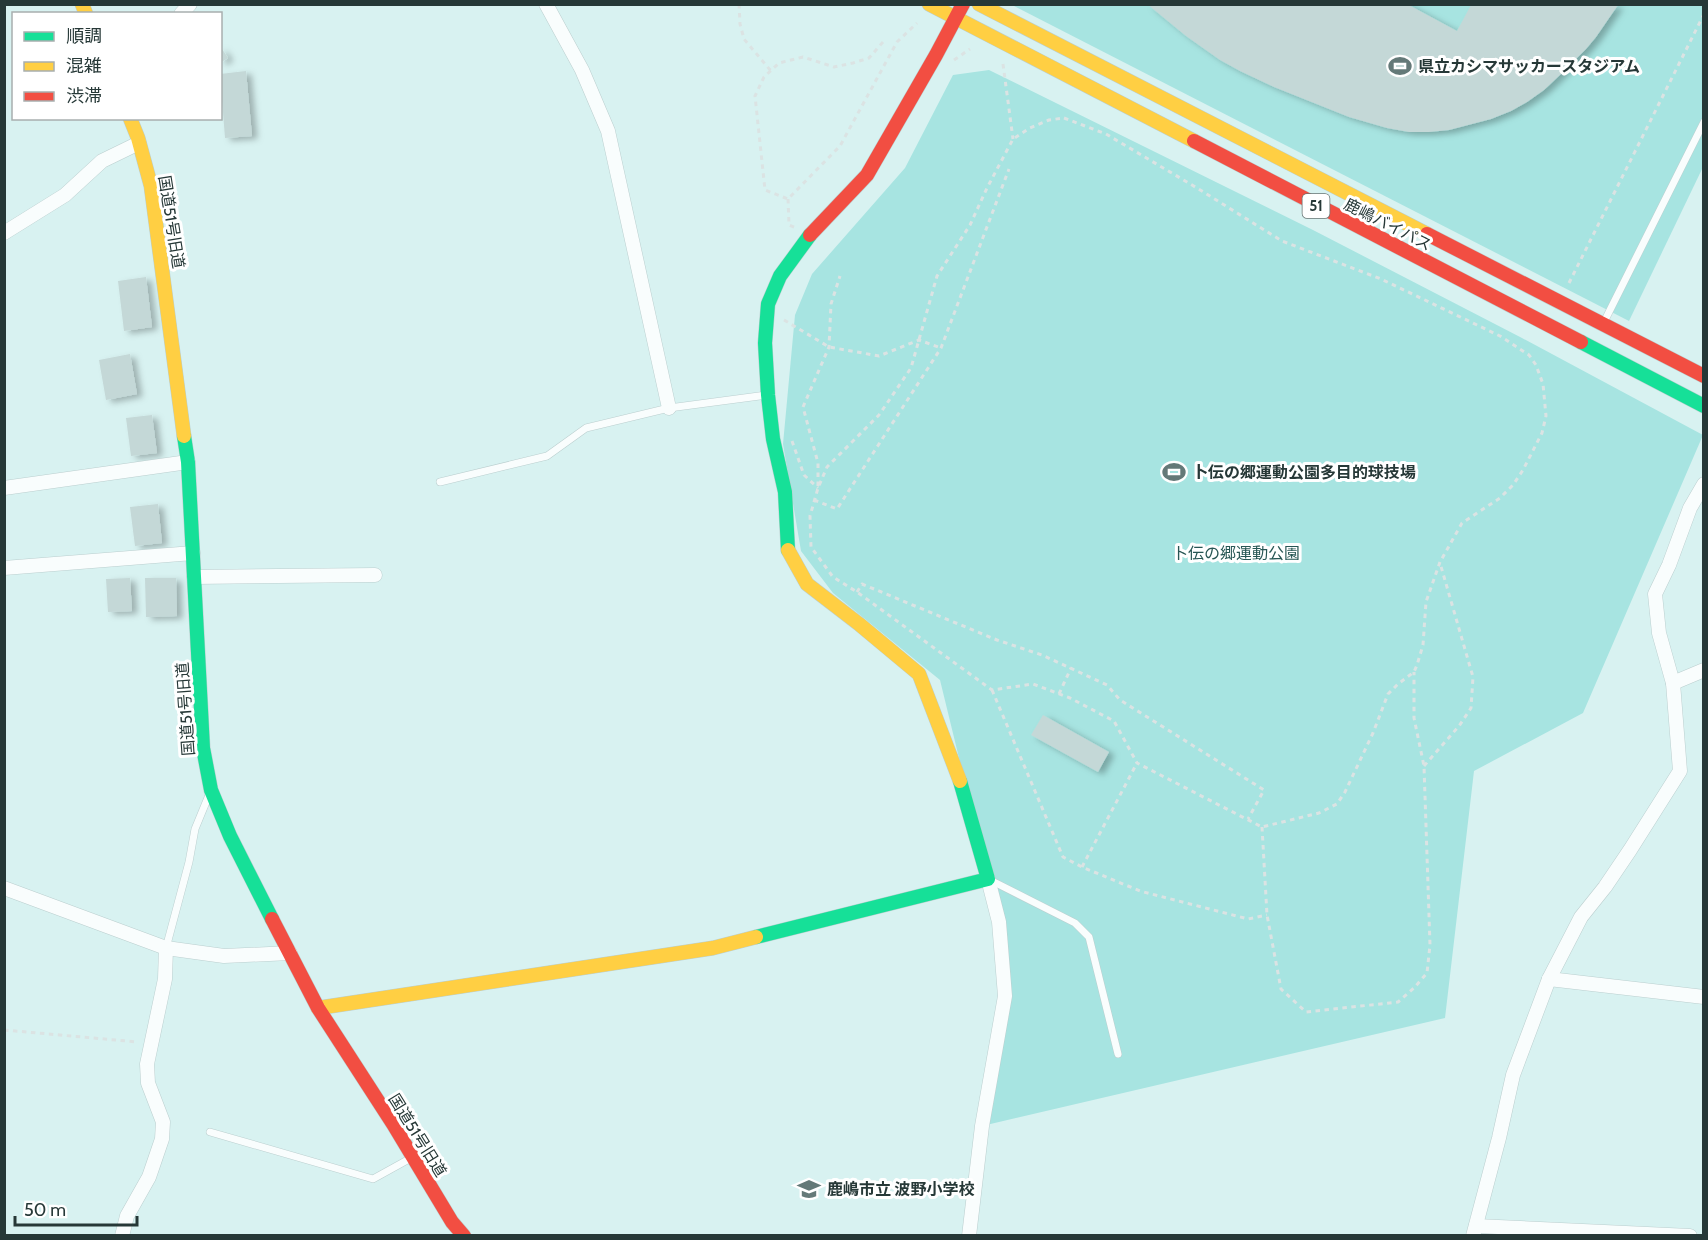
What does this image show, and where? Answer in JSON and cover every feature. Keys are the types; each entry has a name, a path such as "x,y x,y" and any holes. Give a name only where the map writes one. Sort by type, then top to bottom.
{"main road":[{"name":"鹿嶋バイパス","path":"929,4 1592,344 1704,406"},
{"path":"318,1008 713,948 988,879 960,781 919,674 860,624 807,584 788,552 785,492 773,439 765,343 768,304 780,276 809,236 867,175 963,4"},
{"name":"鹿嶋バイパス","path":"980,4 1601,328 1704,376"},
{"name":"国道51号旧道","path":"131,120 140,143 153,195 188,462 200,711 203,748 211,790 230,836 318,1008 393,1124 452,1222 464,1236"}],"street":[{"path":"546,4 582,70 608,131 669,408"},
{"path":"4,233 64,195 102,160 140,143"},
{"path":"4,488 188,462"},
{"path":"1690,1236 1475,1231 1513,1075 1549,979 1581,917 1630,850 1680,771 1673,683 1659,633 1655,594 1669,565 1690,508 1704,484"},
{"path":"4,568 193,553"},
{"path":"194,577 375,575"},
{"path":"1673,683 1704,670"},
{"path":"969,1236 982,1126 1005,996 999,922 988,879"},
{"path":"4,888 166,948 224,956 290,953"},
{"path":"122,1236 127,1216 149,1176 162,1139 163,1122 148,1083 147,1064 165,979 166,948"},
{"path":"1549,979 1704,997"}],"lane":[{"path":"1601,328 1704,122"},
{"path":"440,482 547,456 586,428 669,408 768,394"},
{"path":"166,948 189,862 195,829 211,790"},
{"path":"988,879 1075,923 1089,937 1118,1054"},
{"path":"210,1132 374,1179 413,1157"}],"path":[{"path":"739,4 740,24 744,39 771,71"},
{"path":"1569,283 1704,14"},
{"path":"801,229 789,225 788,199 840,146 897,42 917,23"},
{"path":"788,199 765,190 755,96 764,76 779,63 803,57 834,67 853,63 869,58 884,42"},
{"path":"951,62 969,48 976,51"},
{"path":"1012,66 1003,62 1013,139"},
{"path":"1262,827 1267,915 1281,989 1306,1012 1398,1002 1427,973 1430,945 1424,766 1414,718 1414,672 1423,645 1426,602 1440,562 1462,523 1500,498 1523,470 1542,433 1546,416 1543,384 1536,365 1529,355 1500,336 1381,279 1282,241 1106,134 1085,124 1064,118 1049,120 1013,139 970,225 937,276 911,368 879,415 827,467 810,516 811,548 833,577 992,690 1063,857 1140,891 1248,919 1267,915"},
{"path":"814,500 837,509 941,348 1009,169"},
{"path":"818,488 818,463 803,407 829,347 831,304 840,276"},
{"path":"783,331 783,319 829,347 879,356 919,340 941,348"},
{"path":"790,434 804,475 818,488"},
{"path":"1424,766 1459,726 1471,708 1473,677 1440,562"},
{"path":"857,592 862,584 997,640 1042,655 1107,685 1120,700 1264,790 1248,819"},
{"path":"1059,694 1071,668"},
{"path":"992,690 1033,684 1070,698 1114,721 1137,763 1262,827 1319,813 1337,804 1373,733 1388,694 1414,672"},
{"path":"1082,867 1137,763"},
{"path":"4,1030 152,1043"}],"green space":[{"path":"1012,5 1703,5 1703,167 1629,321"},
{"name":"卜伝の郷運動公園","path":"989,70 1313,230 1703,435 1583,713 1474,771 1445,1018 982,1126 1005,996 999,922 940,680 833,593 801,551 783,444 795,315 812,274 905,168 953,75"}],"building":[{"name":"県立カシマサッカースタジアム","path":"1147,4 1407,4 1457,31 1471,5 1618,5 1586,49 1544,90 1527,102 1491,119 1449,130 1409,132 1349,117 1240,71 1186,36"},
{"path":"222,49 228,58 222,62"},
{"path":"246,71 252,136 225,138 222,74"},
{"path":"146,277 152,327 124,331 118,281"},
{"path":"130,354 137,394 106,400 99,360"},
{"path":"152,415 157,453 131,456 126,418"},
{"path":"158,504 162,543 135,546 130,507"},
{"path":"130,578 132,611 108,612 106,579"},
{"path":"145,578 176,578 177,616 146,617"},
{"path":"1043,715 1109,752 1098,772 1031,735"}],"traffic: fast":[{"path":"788,550 785,492 773,439 765,343 768,304 780,276 810,235"},
{"path":"1581,342 1704,406"},
{"path":"184,436 188,462 203,748 211,790 230,836 272,919"},
{"path":"756,937 988,879 960,781"}],"traffic: slow":[{"path":"82,4 85,12"},
{"path":"929,4 1194,141"},
{"path":"979,4 1427,234"},
{"path":"131,120 151,186 184,436"},
{"path":"788,550 807,584 919,674 960,781"},
{"path":"318,1008 713,948 756,937"}],"traffic: jam":[{"path":"810,235 867,175 963,4"},
{"path":"1194,141 1581,342"},
{"path":"1427,234 1704,376"},
{"path":"272,919 318,1008 393,1124 452,1222 464,1236"}],"place":[{"name":"県立カシマサッカースタジアム","path":"1400,66"},
{"name":"卜伝の郷運動公園多目的球技場","path":"1174,472"},
{"name":"鹿嶋市立 波野小学校","path":"809,1189"}]}
